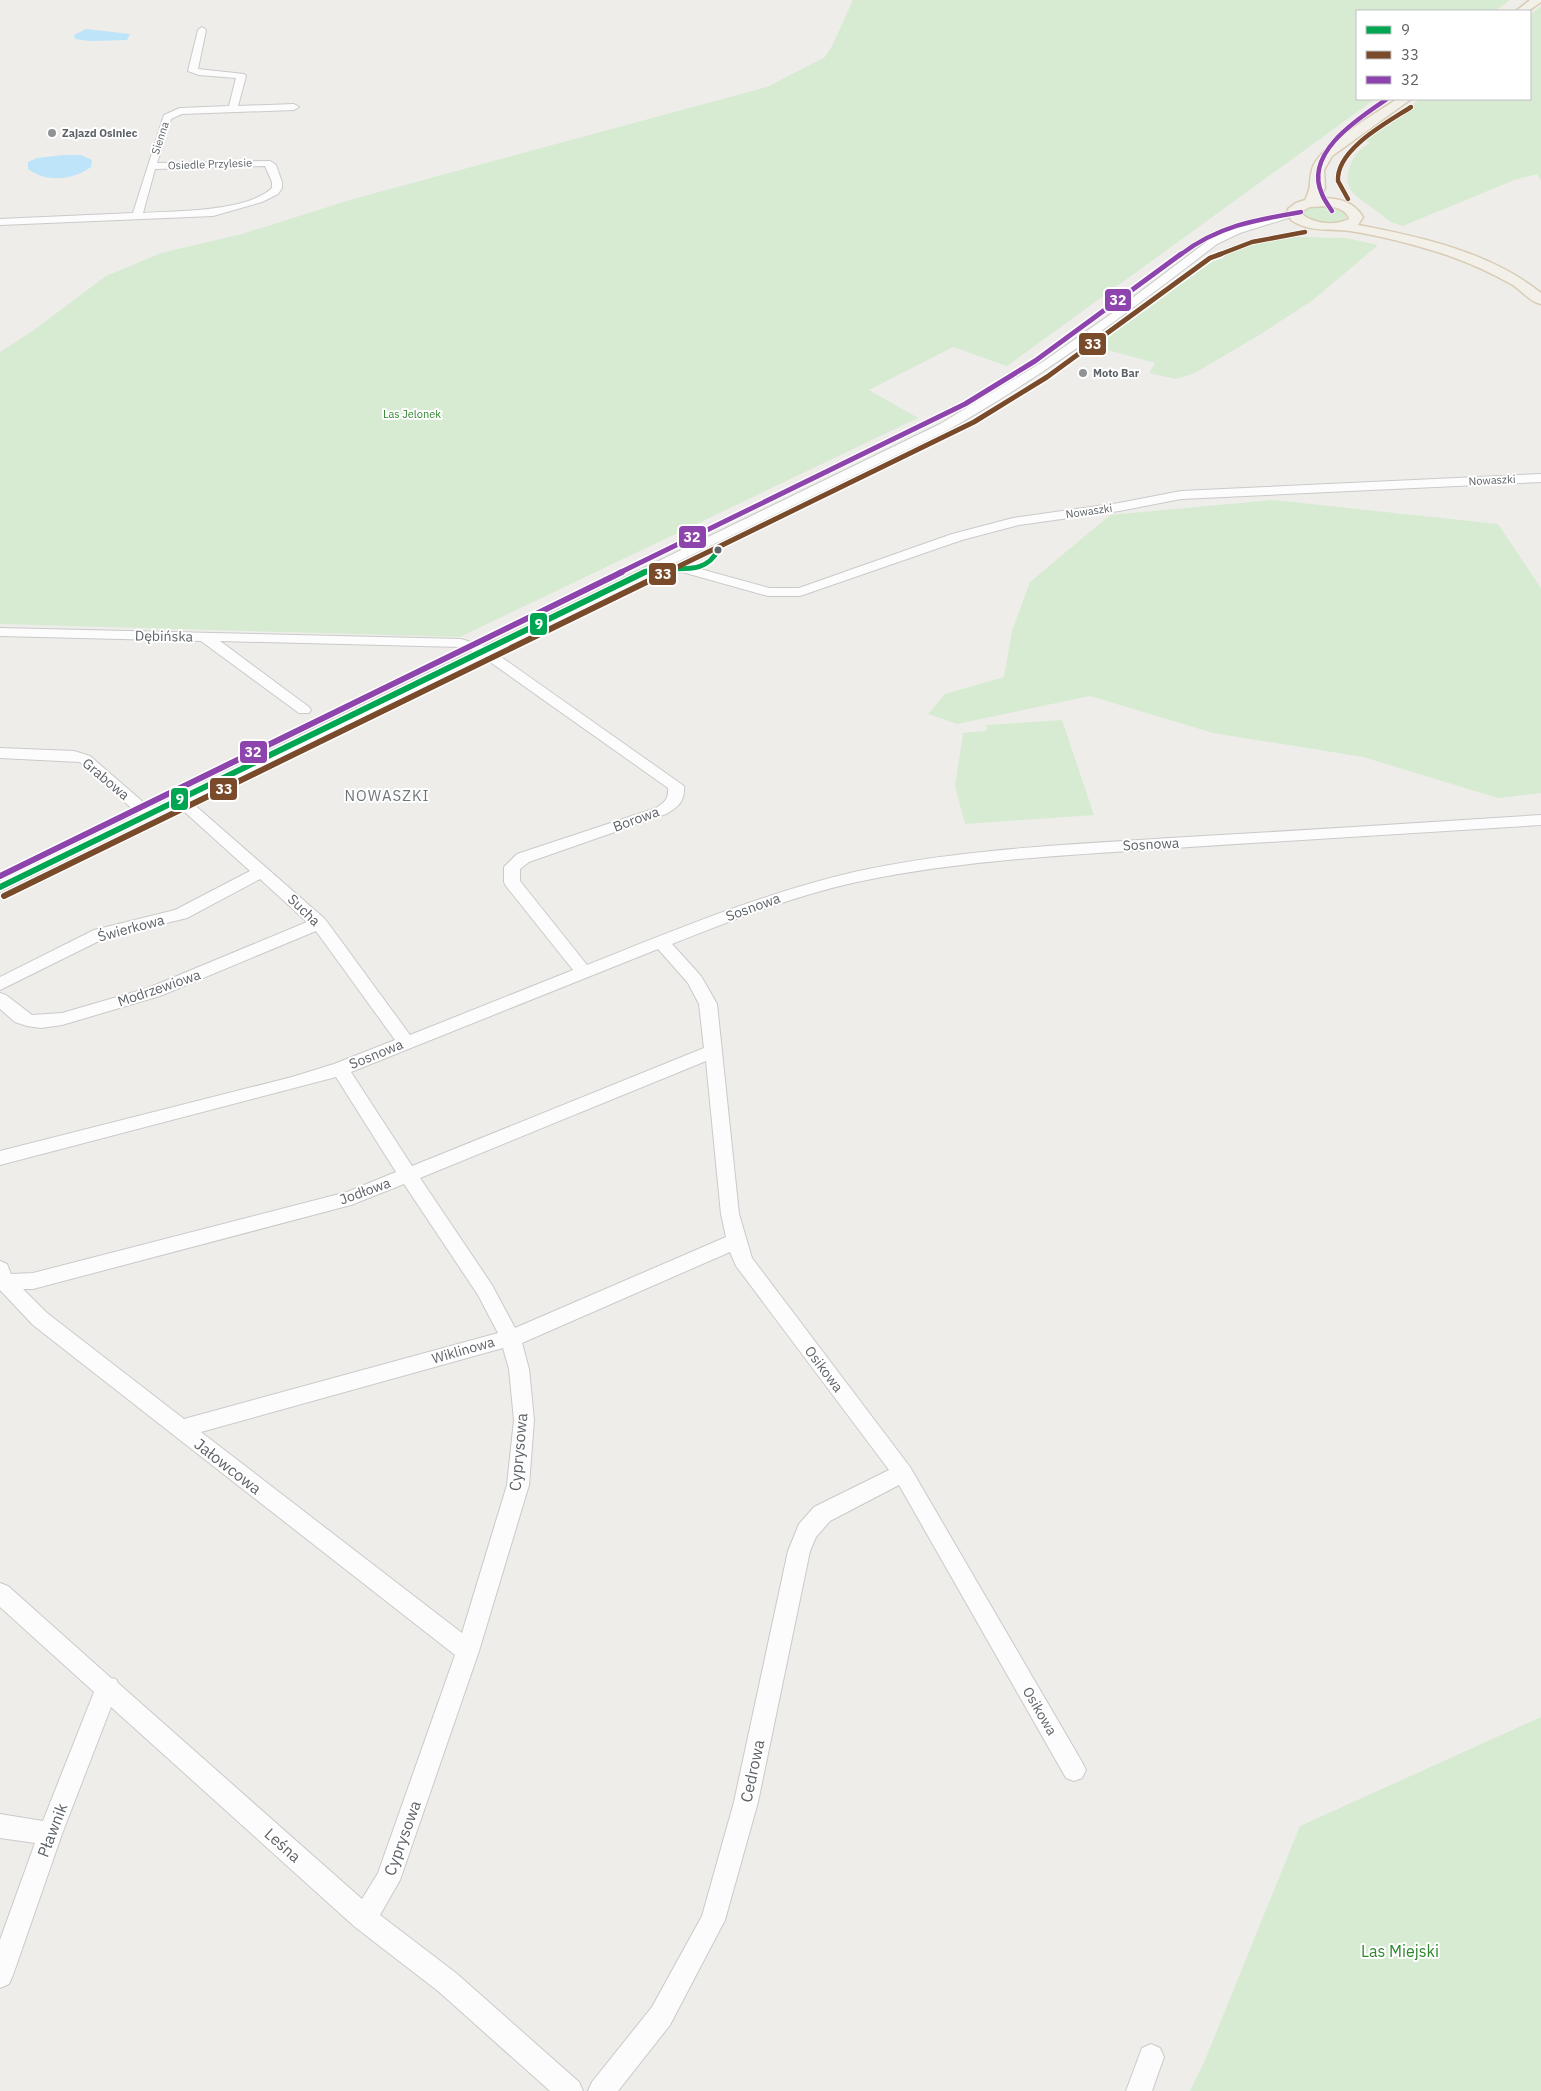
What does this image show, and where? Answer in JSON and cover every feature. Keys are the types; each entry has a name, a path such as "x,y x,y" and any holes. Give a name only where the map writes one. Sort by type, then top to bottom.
{"main road":[{"path":"1523,10 1536,0"},
{"path":"1311,202 1318,188 1316,176 1321,162 1327,154 1344,144 1403,100"},
{"path":"1340,205 1332,195 1327,178 1331,161 1344,144"},
{"path":"1356,217 1351,224 1326,228 1298,217 1298,206 1311,202 1340,205 1352,210 1356,217 1390,230 1464,251 1496,267 1541,300"},
{"path":"1345,226 1445,250 1504,274"}],"street":[{"path":"202,30 193,72 203,75 231,74 241,76 233,109"},
{"name":"Sienna","path":"151,166 166,116 180,111 294,107"},
{"name":"Osiedle Przylesie","path":"0,222 213,213 258,200 274,192 277,188 276,178 272,167 266,163 151,166 137,216"},
{"path":"0,887 944,427 998,398 1041,370 1205,249 1249,232 1298,217"},
{"name":"Nowaszki","path":"651,569 682,568 768,592 800,592 929,546 1010,523 1119,507 1181,495 1541,478"},
{"name":"Dębińska","path":"0,632 204,637 304,710"},
{"path":"204,637 461,643 471,644 482,651"},
{"name":"Borowa","path":"482,651 676,786 677,796 673,804 660,811 523,858 512,867 512,882 583,972"},
{"name":"Grabowa","path":"0,753 74,756 85,759 148,814"},
{"name":"Sucha","path":"180,799 318,923 406,1042"},
{"name":"Sosnowa","path":"0,1158 292,1084 340,1069 661,942 794,892 845,878 901,867 1019,852 1541,820"},
{"name":"Świerkowa","path":"0,984 100,934 181,914 262,871"},
{"name":"Modrzewiowa","path":"0,999 25,1021 48,1022 62,1019 154,992 318,923"},
{"name":"Osikowa","path":"661,942 695,980 708,1004 730,1214 743,1261 903,1473 1074,1770"},
{"name":"Jodłowa","path":"2,1278 33,1281 351,1198 714,1051"},
{"name":"Cyprysowa","path":"340,1069 408,1175 486,1290 510,1337 519,1370 524,1420 518,1485 468,1651 388,1880 364,1918"},
{"name":"Wiklinowa","path":"180,1429 528,1333 736,1241"},
{"name":"Jałowcowa","path":"2,1278 40,1319 468,1651"},
{"name":"Cedrowa","path":"601,2091 661,2016 713,1920 746,1802 788,1597 799,1551 808,1531 822,1514 903,1473"},
{"name":"Leśna","path":"0,1593 108,1687 364,1918 447,1982 570,2091"},
{"name":"Pławnik","path":"0,1975 50,1834 108,1687"},
{"path":"0,1826 50,1834"},
{"path":"1138,2091 1151,2057"}],"green space":[{"name":"Las Jelonek","path":"853,0 1510,0 1496,10 1356,10 1356,100 1374,100 1007,366 953,347 869,390 918,418 460,637 0,624 0,352 34,330 106,276 161,253 242,234 353,199 767,87 825,57"},
{"path":"1541,6 1541,180 1537,174 1514,180 1403,226 1393,223 1355,195 1348,185 1348,175 1358,152 1370,143 1365,141 1419,100 1531,100 1531,14"},
{"path":"1316,205 1337,208 1347,216 1338,223 1332,224 1311,220 1302,212 1304,209"},
{"path":"1294,237 1346,238 1378,245 1313,300 1261,334 1195,373 1176,379 1149,373 1155,363 1089,345 1208,262 1232,249 1256,242"},
{"path":"1273,500 1498,524 1541,588 1541,793 1498,798 1363,757 1213,733 1090,696 957,724 928,714 945,694 1004,677 1012,631 1030,582 1110,515"},
{"path":"1062,720 1094,815 965,824 955,786 963,733 987,731 986,725"},
{"name":"Las Miejski","path":"1541,1717 1541,2091 1190,2091 1205,2060 1300,1826"}],"water":[{"path":"86,29 130,34 127,40 90,41 75,39 74,35"},
{"path":"81,155 92,160 91,167 76,175 60,178 43,176 28,169 28,162 37,158"}],"transit line":[{"name":"32","path":"1332,211 1321,193 1318,176 1321,161 1330,146 1342,133 1386,100"},
{"name":"33","path":"1348,199 1338,181 1341,164 1357,145 1368,136 1411,107"},
{"name":"32","path":"0,876 965,404 1035,361 1200,240 1246,222 1301,212"},
{"name":"33","path":"4,896 974,422 1047,377 1210,258 1252,242 1305,232"},
{"name":"9","path":"0,887 651,569 679,570 699,567 708,564 718,550"}],"place":[{"name":"Zajazd Osiniec","path":"52,133"},
{"name":"Moto Bar","path":"1083,373"}],"district":[{"name":"NOWASZKI","path":"387,795"}]}
